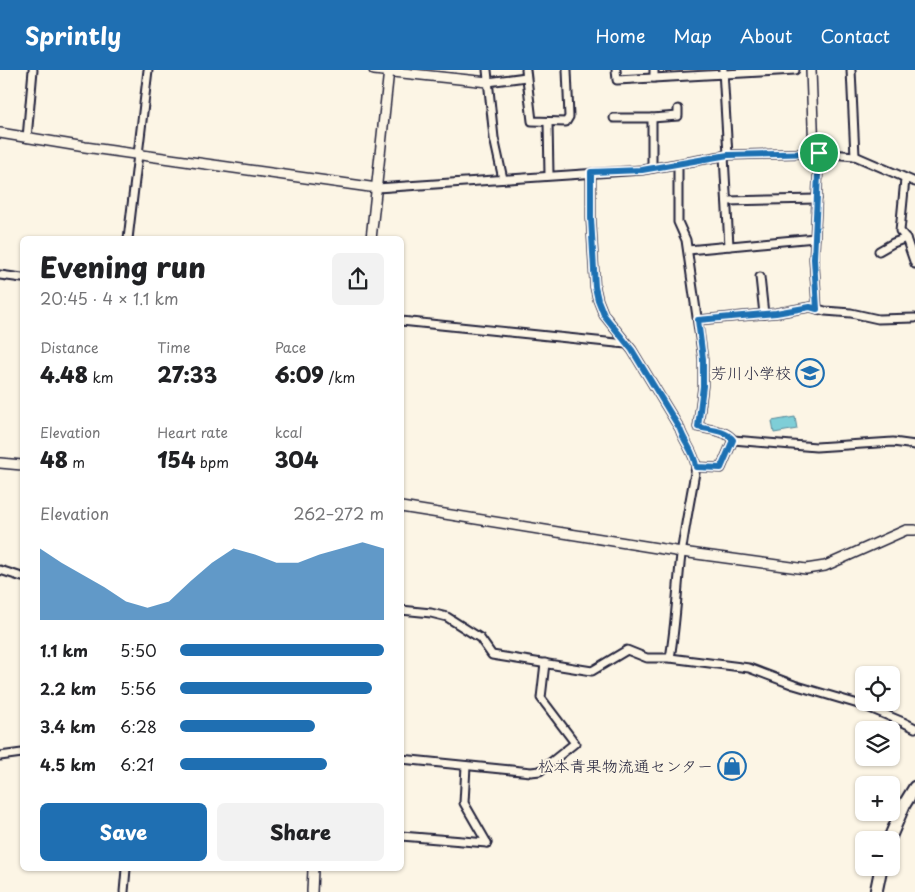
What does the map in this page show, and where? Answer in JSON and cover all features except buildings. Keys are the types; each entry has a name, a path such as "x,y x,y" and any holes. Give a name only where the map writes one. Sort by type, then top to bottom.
{"main road":[{"path":"893,831 904,805 915,787"},
{"path":"876,892 879,876"}],"street":[{"path":"27,138 33,70"},
{"path":"128,236 148,70"},
{"path":"374,70 488,82 526,74 532,122 566,122 569,118 568,70"},
{"path":"487,70 494,138 503,179"},
{"path":"616,70 617,80 654,74 795,70"},
{"path":"810,70 817,153 814,259 817,309"},
{"path":"851,70 855,156"},
{"path":"371,236 388,71"},
{"path":"723,72 729,246"},
{"path":"614,118 678,116 678,109"},
{"path":"652,118 652,168"},
{"path":"548,122 548,175"},
{"path":"0,133 377,188 652,168 726,156 817,153 855,156 915,182"},
{"path":"678,165 678,222 688,250 703,359 703,386 698,427 723,432 733,440 816,447 893,442 915,445"},
{"path":"591,172 591,218 595,287 598,300 604,315 632,350 680,429 683,440 692,453 696,467 682,552 675,630 670,658"},
{"path":"906,179 900,231 906,238 915,264"},
{"path":"727,201 817,199"},
{"path":"688,250 815,238"},
{"path":"880,251 906,238"},
{"path":"0,275 20,278"},
{"path":"760,277 764,314"},
{"path":"698,320 764,314 810,307 878,319 915,318"},
{"path":"404,321 626,344"},
{"path":"696,467 721,468 733,440"},
{"path":"0,463 20,465"},
{"path":"404,507 682,552 811,569 826,566 906,530 915,530"},
{"path":"0,570 20,576"},
{"path":"404,610 447,617 480,638 492,655 592,671 627,650 647,658 670,658 749,668 794,685 865,706 915,728"},
{"path":"404,759 532,772 540,771 575,743 541,698 545,663"},
{"path":"0,756 20,753"},
{"path":"404,836 487,843 464,802 466,766"},
{"path":"124,892 126,871"},
{"path":"312,892 313,871"}],"water":[{"path":"795,417 797,429 774,433 772,421"}],"place":[{"name":"芳川小学校","path":"810,373"},
{"name":"松本青果物流通センター","path":"732,766"}],"route":[{"path":"819,153 814,259 817,309 810,307 776,313 698,320 703,359 703,386 698,427 723,432 733,440 721,468 696,467 696,460 683,440 680,429 632,350 604,315 598,300 595,287 591,218 591,172 642,170 728,155 819,153"}]}
